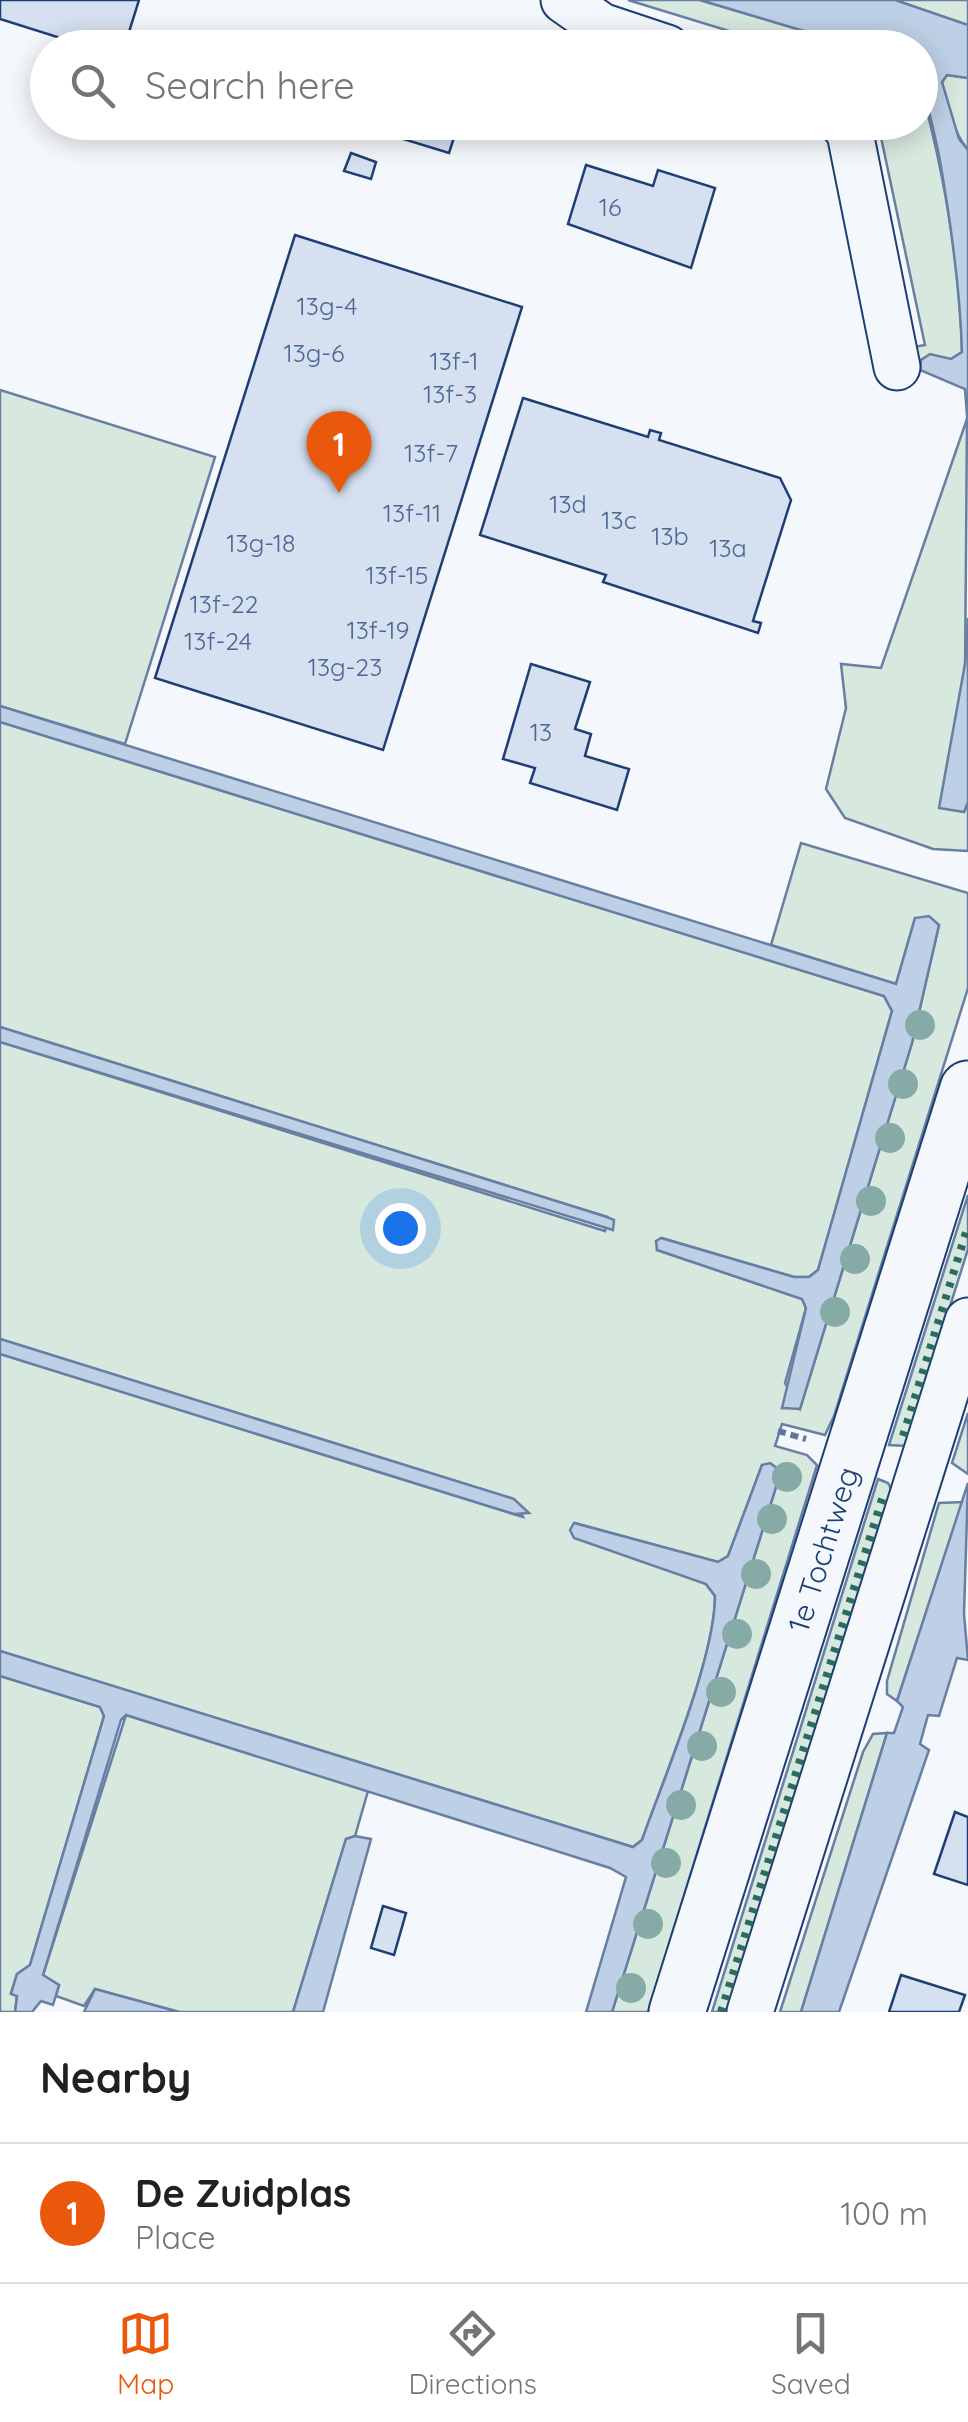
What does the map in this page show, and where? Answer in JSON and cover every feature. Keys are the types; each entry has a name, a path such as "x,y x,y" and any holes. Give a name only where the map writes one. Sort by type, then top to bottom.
{"main road":[{"name":"1e Tochtweg","path":"678,2012 968,1089"}],"street":[{"path":"564,0 613,30"},
{"path":"851,140 897,367"},
{"path":"750,2012 968,1321"}],"shaded area":[{"path":"628,0 700,0 800,30 726,30"},
{"path":"895,0 968,0 968,25"},
{"path":"947,75 968,78 968,150 948,109 942,82"},
{"path":"882,140 934,140 937,152 958,285 962,352 951,359 921,360 920,370 911,367 908,348 925,345"},
{"path":"0,390 215,457 125,744 0,706"},
{"path":"967,419 964,812 968,802 968,851 933,849 845,818 826,789 846,708 841,664 881,668"},
{"path":"0,722 884,996 892,1011 818,1270 809,1277 794,1277 662,1238 657,1250 802,1299 806,1308 785,1383 800,1409 912,1043 939,925 915,918 896,984 771,945 801,843 968,893 968,988 834,1416 825,1435 782,1424 775,1446 807,1455 817,1465 648,2012 612,2012 781,1471 762,1465 728,1556 718,1562 575,1523 706,1584 715,1596 707,1651 687,1718 642,1840 633,1847 0,1651 0,1354 523,1517 514,1499 0,1339 0,1042 605,1231 607,1217 0,1027"},
{"path":"968,1195 968,1249 906,1446 889,1445"},
{"path":"968,1413 968,1474 952,1463"},
{"path":"878,1479 888,1483 892,1491 728,2012 712,2012"},
{"path":"963,1502 897,1701 887,1694 887,1681 939,1503"},
{"path":"0,1676 100,1707 104,1716 30,1965 17,1974 11,1993 17,1996 15,2012 0,2012"},
{"path":"126,1715 368,1791 355,1836 346,1839 293,2012 179,2012 95,1989 84,2006 56,1996 59,1985 43,1975"},
{"path":"887,1733 801,2012 780,2012 863,1752 873,1734"}],"water":[{"path":"700,0 895,0 968,25 968,78 947,75 942,82 959,139 968,150 968,428 965,389 920,370 921,360 930,354 951,359 962,352 951,232 935,140 938,30 801,30"},
{"path":"968,618 968,802 964,812 939,808 965,664"},
{"path":"0,706 896,984 915,918 929,916 939,925 912,1043 800,1409 782,1408 806,1308 802,1299 657,1250 656,1241 661,1238 794,1277 809,1277 818,1270 892,1011 884,996 0,722"},
{"path":"0,1027 607,1217 614,1220 613,1230 0,1042"},
{"path":"0,1339 514,1499 529,1513 514,1514 0,1354"},
{"path":"770,1463 781,1471 612,2012 586,2012 626,1877 610,1868 126,1715 121,1720 43,1975 59,1985 53,2005 41,2001 32,2012 15,2012 17,1996 11,1994 17,1974 30,1965 104,1716 100,1707 0,1676 0,1651 633,1847 642,1840 687,1718 707,1652 715,1596 706,1584 574,1538 570,1530 574,1523 718,1562 728,1556 762,1465"},
{"path":"968,1483 964,1614 968,1660 957,1658 939,1716 928,1715 920,1744 929,1750 839,2012 801,2012 887,1733 894,1733 903,1707 897,1701"},
{"path":"346,1839 371,1839 323,2012 293,2012"},
{"path":"95,1989 179,2012 84,2012"}],"building":[{"path":"0,0 139,0 130,30 35,30 0,19"},
{"path":"406,140 453,140 449,153"},
{"path":"351,153 376,162 371,179 344,171"},
{"path":"586,165 653,186 658,170 715,188 691,268 568,224"},
{"path":"295,235 522,307 383,750 155,678"},
{"path":"523,398 648,437 650,430 661,433 659,440 780,478 791,500 753,621 761,623 758,633 603,582 606,575 480,535"},
{"path":"531,664 590,682 575,729 591,734 585,756 629,769 617,810 530,783 535,768 503,759"},
{"path":"955,1812 968,1817 968,1885 934,1874"},
{"path":"383,1906 406,1913 394,1955 371,1948"},
{"path":"901,1975 965,1995 959,2012 889,2012"}],"hedge":[{"path":"903,1436 968,1226"},
{"path":"721,2012 883,1496"}],"place":[{"name":"De Zuidplas","path":"339,493"}]}
